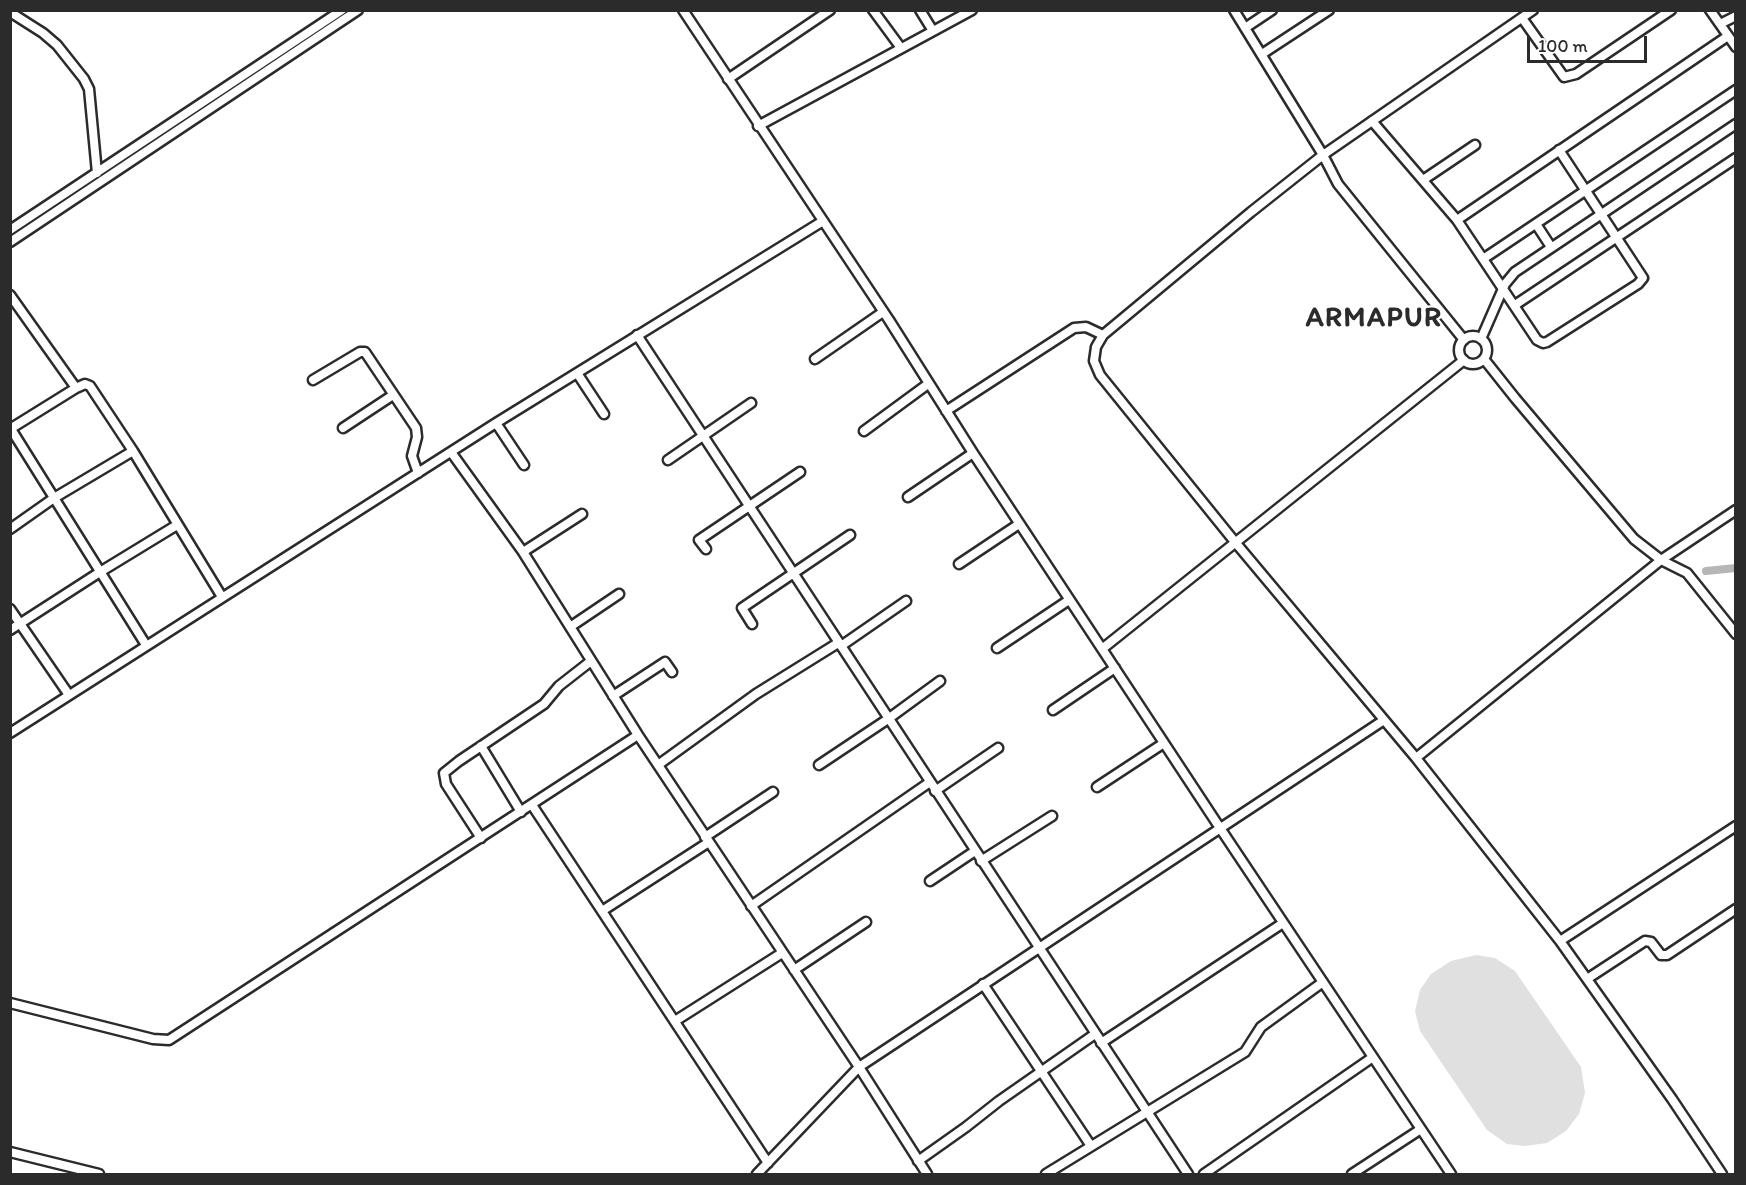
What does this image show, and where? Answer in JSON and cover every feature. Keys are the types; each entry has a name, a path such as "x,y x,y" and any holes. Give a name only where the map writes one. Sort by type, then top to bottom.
{"street":[{"path":"10,230 342,10"},
{"path":"10,242 358,10"},
{"path":"683,10 883,312 1069,600 1451,1174"},
{"path":"728,79 830,10"},
{"path":"873,10 901,48"},
{"path":"920,10 933,31"},
{"path":"758,126 972,10"},
{"path":"1234,10 1323,155 1338,184 1464,340"},
{"path":"1245,28 1272,10"},
{"path":"1262,54 1329,10"},
{"path":"1533,10 1323,155 1103,335 1096,347 1094,361 1100,375 1416,758 1560,941 1722,1174"},
{"path":"1522,18 1564,77 1576,74 1671,10"},
{"path":"1710,10 1736,47"},
{"path":"10,12 57,45 84,79 89,89 97,173"},
{"path":"1720,24 1736,16"},
{"path":"1457,220 1728,36"},
{"path":"1484,259 1736,90"},
{"path":"1372,121 1457,220 1540,342 1547,342 1638,284 1643,278 1559,150"},
{"path":"1481,339 1509,277 1736,124"},
{"path":"1423,180 1475,145"},
{"path":"1515,305 1736,158"},
{"path":"10,733 496,423 823,221"},
{"path":"1536,224 1551,247"},
{"path":"10,295 76,388"},
{"path":"815,359 883,312"},
{"path":"945,411 1074,328 1086,327 1103,335"},
{"path":"637,335 1188,1174"},
{"path":"1472,336 1481,339 1487,350 1484,359 1472,364 1464,360 1459,348 1464,340 1472,336"},
{"path":"313,380 363,351 417,433 412,456 418,473"},
{"path":"1484,359 1634,539 1661,560 1687,573 1736,634"},
{"path":"1102,649 1464,360"},
{"path":"577,373 604,414"},
{"path":"146,645 11,429 76,388 85,384 90,386 133,451 222,597"},
{"path":"864,431 928,384"},
{"path":"343,428 393,395"},
{"path":"668,460 751,403"},
{"path":"496,423 524,465"},
{"path":"10,529 54,498 133,451"},
{"path":"452,452 523,552 638,735 859,1067 927,1174"},
{"path":"908,497 973,453"},
{"path":"706,549 699,540 800,472"},
{"path":"1416,758 1661,560 1736,510"},
{"path":"523,552 582,514"},
{"path":"958,564 1019,524"},
{"path":"10,630 177,525"},
{"path":"752,624 742,608 850,535"},
{"path":"570,627 619,594"},
{"path":"997,648 1069,600"},
{"path":"658,765 756,694 906,601"},
{"path":"10,609 69,695"},
{"path":"481,838 444,778 447,770 544,704 559,686 591,661"},
{"path":"613,696 665,662 672,672"},
{"path":"1053,710 1115,669"},
{"path":"819,765 940,681"},
{"path":"757,1174 859,1067 1384,720"},
{"path":"10,1003 153,1039 170,1040 638,735"},
{"path":"1097,787 1164,743"},
{"path":"481,746 521,812"},
{"path":"935,791 998,748"},
{"path":"751,906 930,783"},
{"path":"602,911 773,792"},
{"path":"532,805 768,1163"},
{"path":"981,861 1052,816"},
{"path":"1560,941 1736,826"},
{"path":"930,881 975,851"},
{"path":"1587,979 1645,941 1650,942 1661,955 1667,955 1736,909"},
{"path":"794,970 866,922"},
{"path":"1101,1043 1283,923"},
{"path":"675,1021 782,953"},
{"path":"1046,1174 1245,1052 1261,1027 1323,982"},
{"path":"983,984 1091,1146"},
{"path":"918,1161 1095,1035"},
{"path":"1204,1174 1373,1057"},
{"path":"1352,1174 1421,1128"},
{"path":"10,1152 99,1174"}],"shaded area":[{"path":"1476,955 1495,958 1515,971 1581,1067 1585,1093 1579,1114 1566,1131 1547,1143 1525,1146 1507,1144 1487,1130 1420,1031 1415,1011 1420,990 1431,974 1451,961"}],"waterway":[{"path":"1706,571 1736,568"}],"district":[{"name":"ARMAPUR","path":"1374,319"}]}
